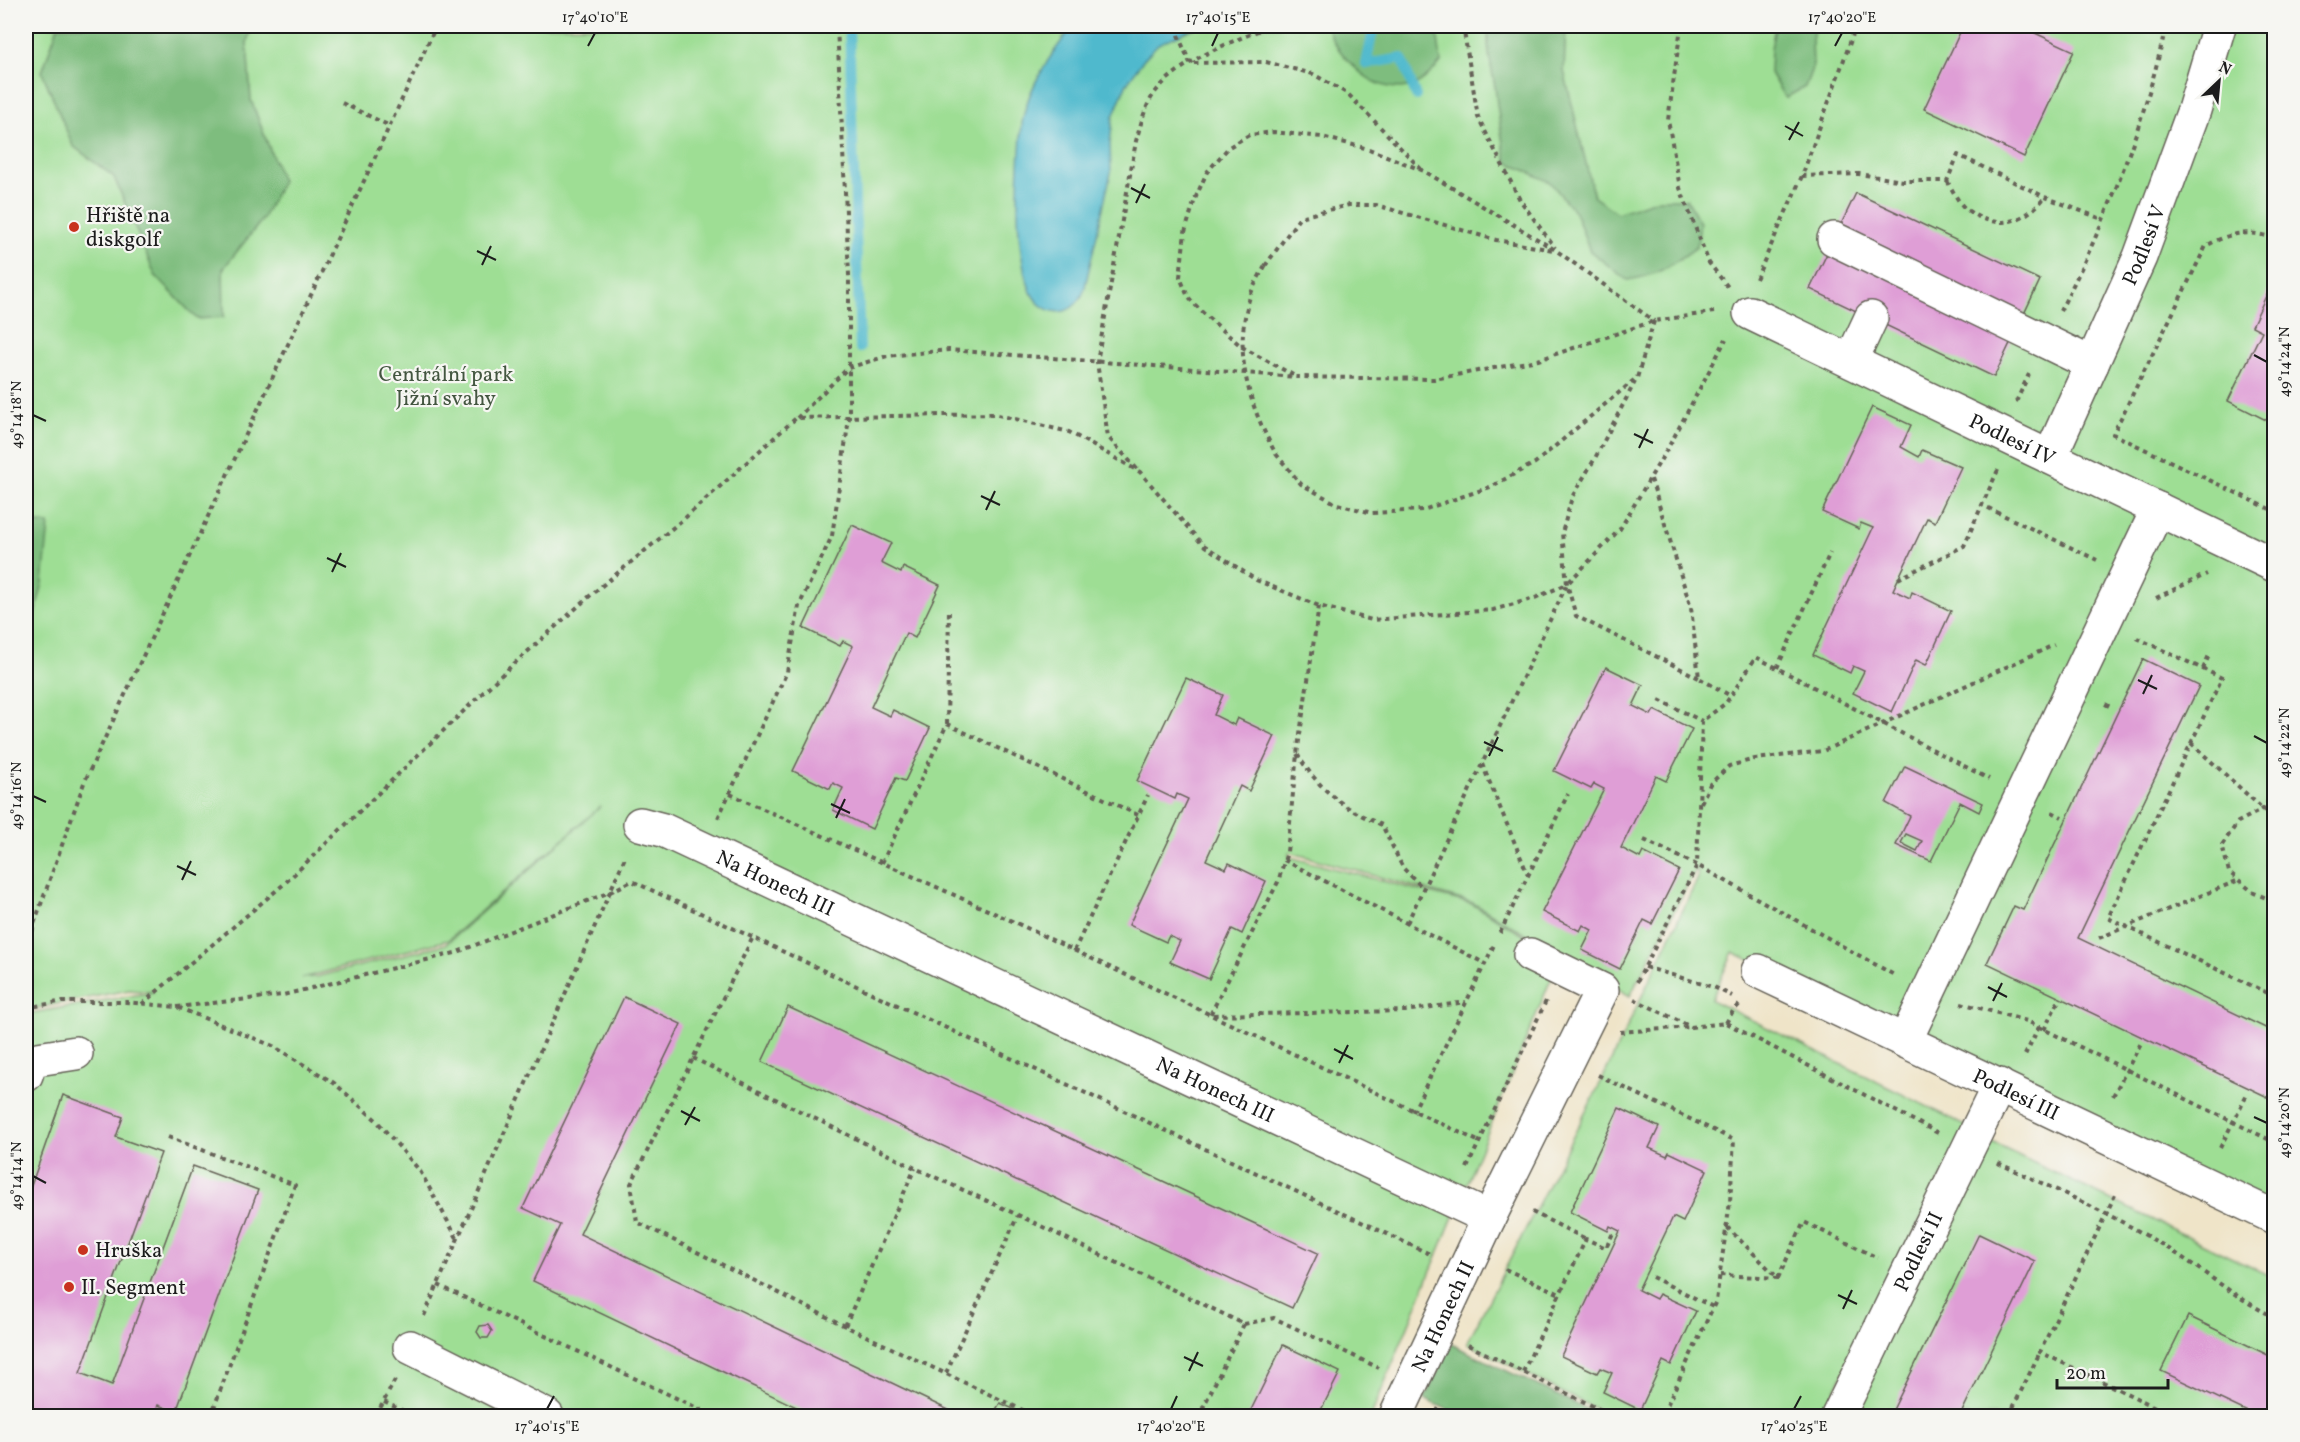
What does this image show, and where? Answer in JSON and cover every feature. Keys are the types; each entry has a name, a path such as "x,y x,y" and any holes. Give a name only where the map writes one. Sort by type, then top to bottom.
{"street":[{"name":"Podlesí V","path":"2050,457 2140,257 2194,110 2219,26"},
{"path":"1834,239 2092,364"},
{"name":"Podlesí IV","path":"1747,310 2274,565"},
{"path":"1851,361 1871,318"},
{"path":"1905,1041 2158,509"},
{"name":"Na Honech III","path":"640,824 663,830 1489,1218"},
{"path":"1489,1218 1602,990 1530,954"},
{"name":"Podlesí III","path":"1758,970 2274,1217"},
{"path":"26,1075 31,1060 76,1053"},
{"name":"Podlesí II","path":"1838,1416 1999,1085"},
{"name":"Na Honech II","path":"1396,1416 1489,1218"},
{"path":"410,1347 547,1416"}],"path":[{"path":"26,958 34,924 84,783 436,26"},
{"path":"704,850 787,672 799,606 832,536 849,418 849,275 837,26"},
{"path":"1177,26 1178,35 1190,63"},
{"path":"1270,26 1190,63 1172,74 1156,91 1143,115 1136,141 1097,362 1108,437 1202,544 1256,580 1319,606 1372,620 1429,616 1493,610 1534,598 1567,584"},
{"path":"1463,26 1478,117 1520,200 1557,251"},
{"path":"1678,26 1680,34 1668,120 1680,188 1709,263 1747,310"},
{"path":"1407,923 1567,584 1620,529 1747,310 1802,176 1856,26"},
{"path":"1190,63 1266,62 1313,74 1348,94 1424,171"},
{"path":"342,103 390,126"},
{"path":"1296,377 1242,346 1188,297 1180,277 1182,253 1195,199 1207,172 1229,147 1249,135 1274,132 1322,137 1369,149 1424,171 1557,251 1654,321"},
{"path":"1947,181 1958,156 2045,197 2102,219"},
{"path":"1802,176 1859,174 1903,181 1947,181"},
{"path":"1947,181 1964,208 1981,218 1999,223 2016,221 2039,205 2045,197"},
{"path":"1557,251 1496,240 1376,205 1349,205 1299,217 1265,266 1250,297 1242,328 1241,352 1254,408 1260,425 1276,454 1301,484 1337,504 1372,513 1423,510 1490,488 1535,463 1637,378"},
{"path":"2274,238 2256,233 2226,235 2206,246 2113,434 2274,511"},
{"path":"142,1004 284,884 480,696 592,594 686,517 848,368 887,356 949,350 1296,377 1434,379 1538,360 1654,321 1747,310"},
{"path":"1654,321 1637,378 1572,497 1562,533 1567,584 1576,616 1731,696"},
{"path":"796,418 994,414 1070,432 1140,472"},
{"path":"1650,478 1691,608 1699,678"},
{"path":"1898,579 1964,546 1982,505"},
{"path":"1778,668 1830,553"},
{"path":"2156,598 2207,574"},
{"path":"1210,1015 1278,882 1287,852 1297,754 1319,606"},
{"path":"882,862 947,724 949,609"},
{"path":"1700,806 1710,784 1729,766 1755,759 1823,752 2104,622 2222,678 2108,918 2274,996"},
{"path":"2202,669 2210,653"},
{"path":"1702,721 1726,703 1756,657 2062,817"},
{"path":"1659,700 1702,721"},
{"path":"1635,986 1697,866 1702,721"},
{"path":"947,724 1138,815"},
{"path":"2191,743 2263,809 2274,815"},
{"path":"1297,754 1312,778 1337,800 1360,816 1382,825 1403,868 1424,889"},
{"path":"1482,763 1528,875"},
{"path":"2274,792 2263,809 2238,822 2222,844 2229,872 2254,893 2274,901"},
{"path":"730,794 1074,951 1480,1142 1548,997"},
{"path":"1413,1112 1568,794"},
{"path":"1074,951 1148,795"},
{"path":"376,1416 438,1285 640,824"},
{"path":"1644,840 1697,866 1928,994 2039,1027 2274,1142"},
{"path":"1284,860 1484,963"},
{"path":"2098,938 2240,880"},
{"path":"26,1008 58,1002 126,1002 177,1008 283,995 455,954 632,881 1436,1257"},
{"path":"752,939 631,1184 637,1222 845,1326 1035,1416"},
{"path":"1645,967 1716,988 1743,1001"},
{"path":"1629,996 1691,1027"},
{"path":"1210,1015 1405,1011 1466,1002"},
{"path":"2044,1030 2058,1002"},
{"path":"177,1008 273,1046 334,1083 376,1120 420,1171 457,1239"},
{"path":"1611,1032 1726,1023 1968,1148 2106,1214 2160,1243 2250,1306 2274,1317"},
{"path":"2025,1055 2039,1027"},
{"path":"2113,1096 2141,1042"},
{"path":"693,1058 915,1168 1244,1324 1274,1318 1385,1371"},
{"path":"1592,1072 1734,1140 1731,1202 1716,1301 1662,1416"},
{"path":"2220,1148 2248,1092"},
{"path":"168,1137 295,1185 211,1416"},
{"path":"845,1326 915,1168"},
{"path":"2009,1416 2115,1195"},
{"path":"1526,1209 1606,1248 1612,1233"},
{"path":"946,1373 1018,1215"},
{"path":"1778,1278 1804,1222 1908,1273"},
{"path":"1727,1227 1778,1278"},
{"path":"1523,1372 1586,1239"},
{"path":"1499,1266 1560,1294"},
{"path":"1720,1275 1778,1278"},
{"path":"1652,1277 1713,1307"},
{"path":"438,1285 714,1416"},
{"path":"1199,1416 1244,1324"},
{"path":"1437,1329 1613,1416"},
{"path":"2040,1352 2174,1416"},
{"path":"384,1402 414,1416"}],"green space":[{"name":"Centrální park Jižní svahy","path":"26,26 2274,26 2274,1214 1733,952 1711,1000 1967,1126 1822,1416 1612,1416 1467,1343 1601,1082 1698,878 1697,867 1630,996 1473,903 1289,852 1289,857 1472,904 1560,957 1371,1416 26,1416 26,1014 154,992 129,990 26,1010","holes":["601,806 446,944 316,977 302,978 448,940"]},
{"path":"58,26 251,26 247,43 251,100 282,181 262,220 223,269 224,317 197,319 155,275 114,177 73,146 42,72"},
{"path":"1326,26 1434,26 1437,30 1441,62 1426,78 1412,86 1394,88 1381,84 1369,78 1347,60"},
{"path":"1489,26 1566,26 1564,71 1594,197 1617,213 1659,199 1687,199 1700,223 1697,247 1656,273 1627,280 1590,251 1575,212 1550,182 1507,162 1489,56"},
{"path":"1775,26 1814,26 1813,66 1805,87 1785,98 1770,73"},
{"path":"26,522 49,524 43,583 26,647"},
{"path":"1984,1139 2274,1278 2274,1416 1849,1416"},
{"path":"1451,1344 1601,1416 1462,1416 1424,1399"}],"water":[{"path":"1073,26 1199,26 1158,44 1143,60 1126,85 1113,117 1110,144 1111,173 1084,291 1072,308 1055,312 1047,309 1033,297 1024,270 1018,219 1021,130 1026,105 1036,81"}],"building":[{"path":"1963,26 2020,26 2074,51 2024,157 1924,109"},
{"path":"1856,193 2040,280 1994,377 1810,289"},
{"path":"2274,279 2274,424 2228,401 2262,331 2252,326"},
{"path":"1872,407 1911,425 1901,447 1919,457 1922,450 1961,467 1935,522 1927,518 1893,590 1910,598 1912,592 1951,611 1926,665 1916,660 1892,712 1853,693 1864,671 1853,666 1850,673 1813,655 1873,528 1861,523 1859,529 1822,512"},
{"path":"852,525 891,543 881,563 901,573 903,567 940,585 915,638 906,633 871,707 890,716 893,710 930,728 905,781 896,778 872,829 833,810 843,788 833,783 830,789 793,771 853,646 843,641 840,646 803,628"},
{"path":"2143,659 2199,686 2078,938 2274,1032 2274,1100 1987,963 2014,906 2023,910"},
{"path":"1606,667 1643,685 1633,706 1651,715 1654,710 1692,729 1666,781 1656,776 1621,848 1640,858 1643,852 1679,870 1652,924 1644,920 1620,969 1582,950 1592,930 1583,925 1580,931 1542,912 1604,789 1594,784 1591,789 1554,771"},
{"path":"1186,678 1223,695 1214,715 1234,725 1237,718 1275,736 1249,791 1240,786 1206,860 1226,869 1229,863 1266,881 1242,934 1232,929 1209,979 1170,962 1180,941 1169,936 1166,942 1129,925 1188,799 1177,794 1175,799 1137,781"},
{"path":"1905,766 1983,803 1979,812 1960,802 1931,861 1896,845 1910,816 1886,803","holes":["1906,834 1922,841 1917,851 1901,843"]},
{"path":"624,997 681,1024 580,1234 961,1416 815,1416 533,1281 560,1225 523,1208"},
{"path":"788,1007 1318,1253 1292,1308 762,1062"},
{"name":"II. Segment","path":"63,1095 123,1117 116,1137 161,1153 80,1373 112,1385 193,1166 258,1190 176,1412 158,1405 154,1416 26,1416 26,1200"},
{"path":"1619,1108 1659,1127 1649,1148 1667,1156 1669,1152 1707,1170 1683,1222 1673,1217 1638,1290 1656,1299 1659,1294 1696,1311 1671,1365 1663,1361 1640,1410 1603,1392 1612,1373 1600,1368 1597,1373 1561,1356 1620,1231 1610,1226 1608,1231 1570,1212"},
{"path":"1979,1234 2035,1261 1960,1416 1890,1416"},
{"path":"2188,1316 2274,1358 2274,1416 2256,1416 2161,1371"},
{"path":"488,1325 492,1331 488,1338 481,1338 477,1332 480,1326"},
{"path":"1283,1345 1340,1372 1318,1416 1248,1416"},
{"path":"1000,1403 1029,1416 992,1416"}],"waterway":[{"path":"849,26 860,348"},
{"path":"1374,26 1366,64 1402,58 1416,96"}],"place":[{"name":"Hřiště na diskgolf","path":"74,227"},
{"name":"Hruška","path":"83,1250"},
{"name":"II. Segment","path":"69,1287"}]}
